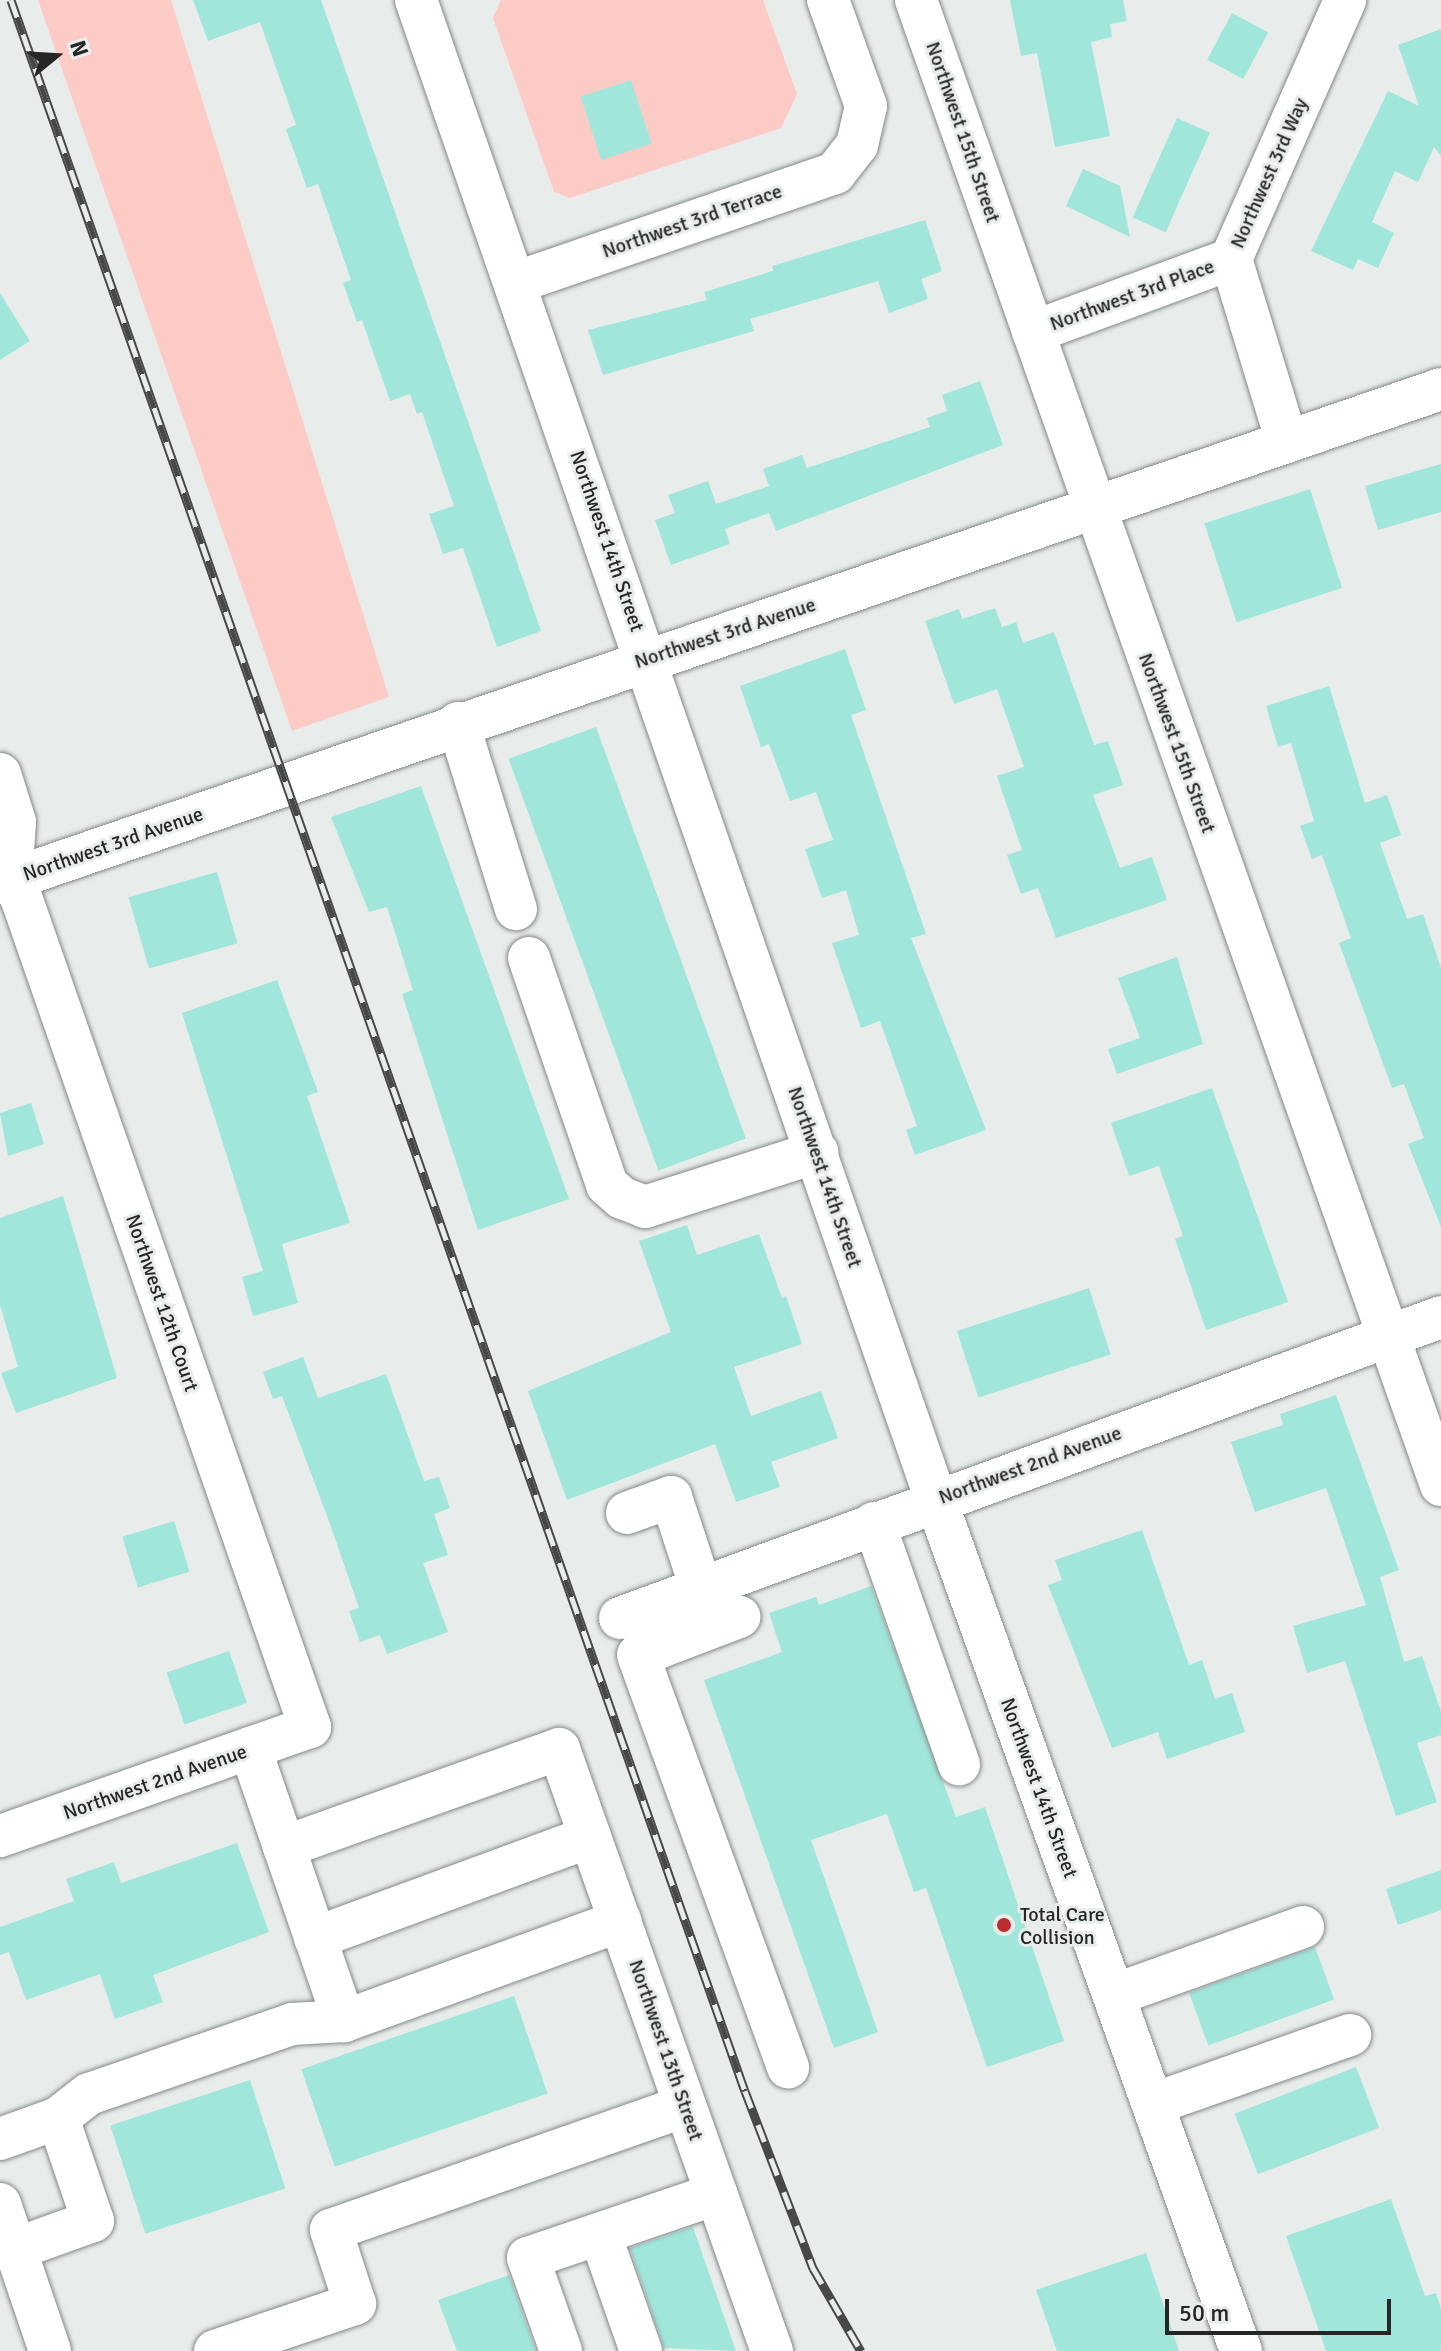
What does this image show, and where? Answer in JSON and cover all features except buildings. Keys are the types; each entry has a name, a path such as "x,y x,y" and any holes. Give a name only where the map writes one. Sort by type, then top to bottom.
{"street":[{"name":"Northwest 14th Street","path":"416,0 648,659 936,1500 1241,2351"},
{"name":"Northwest 3rd Terrace","path":"517,282 835,173 857,145 866,106 828,0"},
{"name":"Northwest 15th Street","path":"916,0 1441,1485"},
{"name":"Northwest 3rd Way","path":"1287,442 1231,259 1345,0"},
{"name":"Northwest 3rd Place","path":"1033,332 1231,259"},
{"name":"Northwest 3rd Avenue","path":"4,873 1095,511 1441,389"},
{"path":"458,723 516,909"},
{"name":"Northwest 3rd Avenue","path":"0,774 15,822 4,873"},
{"name":"Northwest 12th Court","path":"4,873 310,1727"},
{"path":"529,958 607,1185 622,1198 645,1207 817,1152"},
{"name":"Northwest 2nd Avenue","path":"660,1647 633,1613 1387,1334 1441,1317"},
{"path":"627,1513 671,1497 701,1588"},
{"path":"874,1523 959,1764"},
{"path":"739,1617 638,1655 788,2068"},
{"name":"Northwest 2nd Avenue","path":"0,1836 310,1727"},
{"path":"250,1748 344,2021"},
{"name":"Northwest 13th Street","path":"284,1847 559,1749 772,2351"},
{"path":"315,1938 590,1837"},
{"path":"0,2139 58,2118 89,2094 292,2024 344,2021 620,1921"},
{"path":"1114,1995 1303,1927"},
{"path":"1153,2104 1350,2035"},
{"path":"215,2351 355,2304 331,2230 685,2106"},
{"path":"15,2249 93,2221 58,2118"},
{"path":"561,2351 528,2258 716,2194"},
{"path":"0,2204 50,2351"},
{"path":"600,2234 641,2351"}],"shaded area":[{"path":"38,0 171,0 389,697 292,731"},
{"path":"501,0 763,0 797,94 781,128 570,198 554,192 493,18"}],"railway":[{"path":"11,0 745,2091 813,2268 861,2351"}],"place":[{"name":"Total Care Collision","path":"1004,1925"}]}
